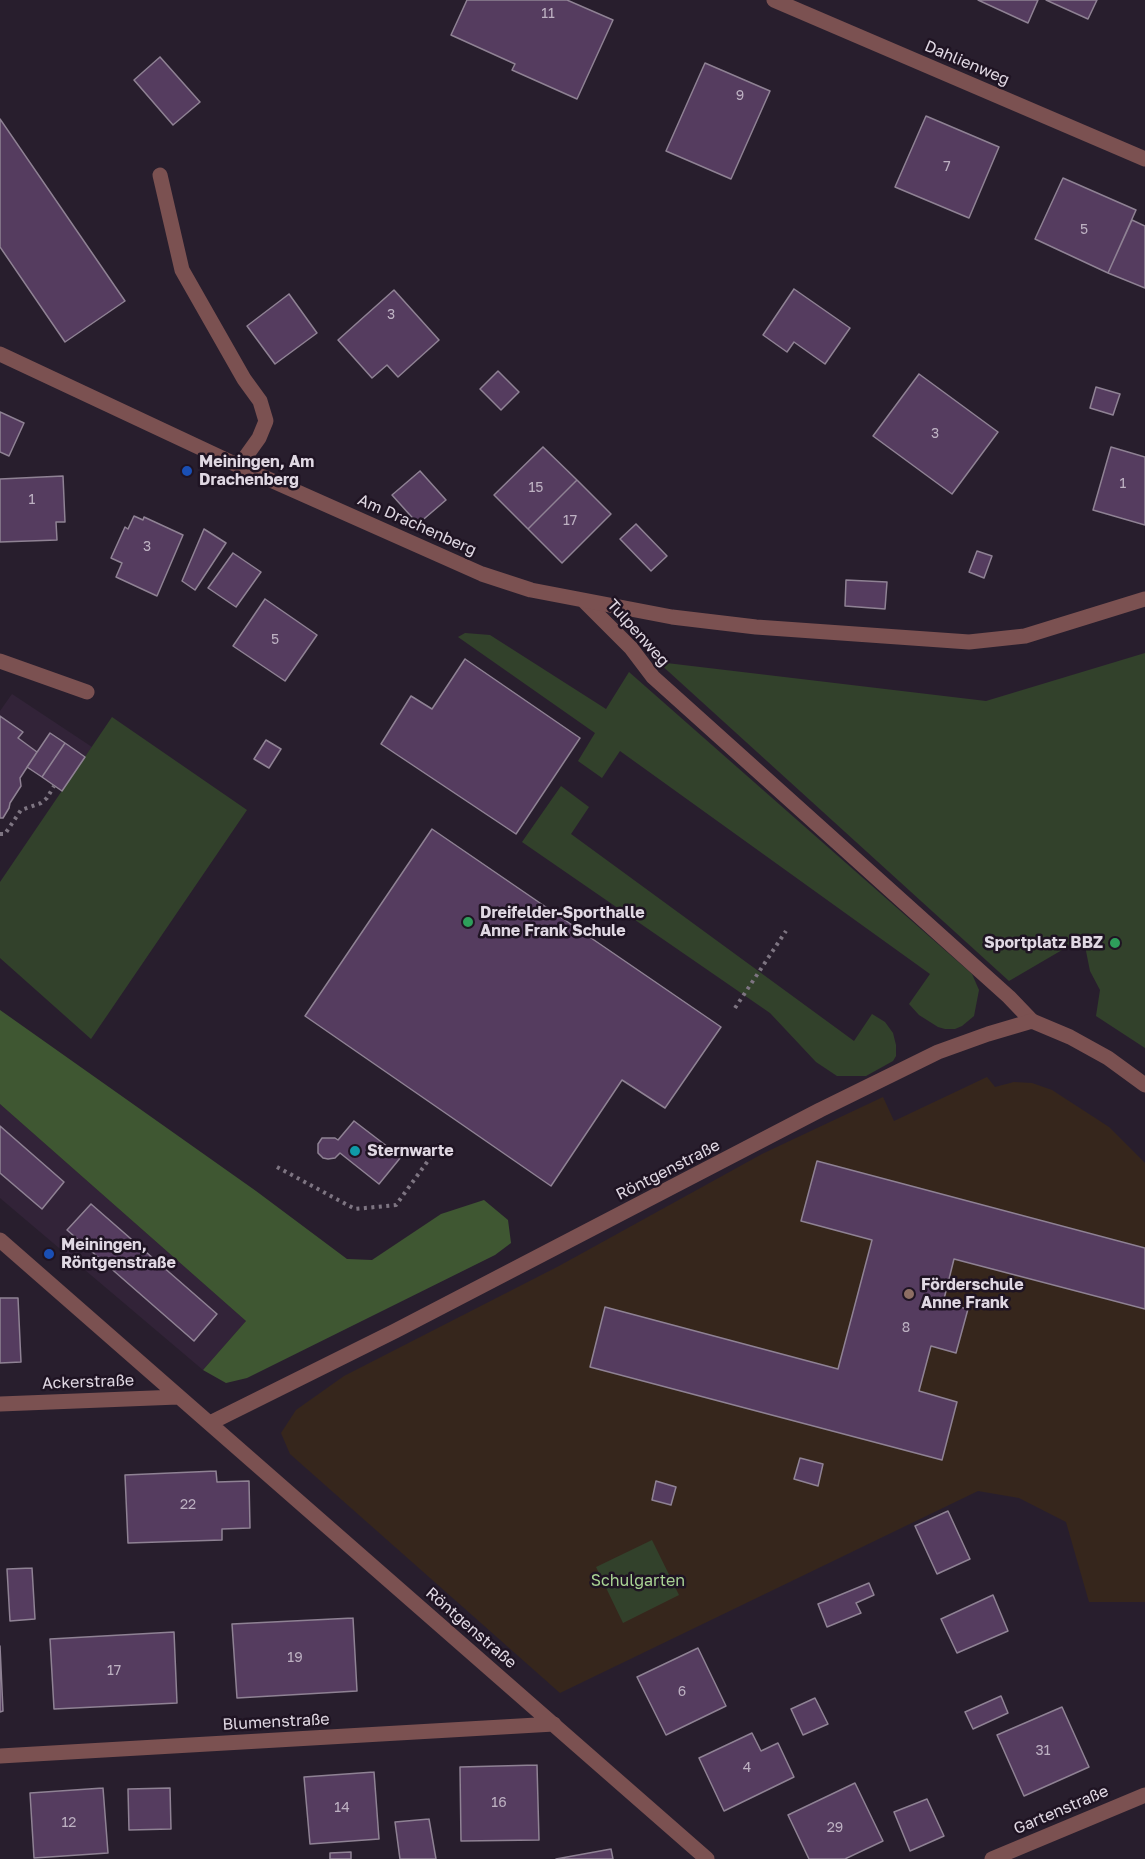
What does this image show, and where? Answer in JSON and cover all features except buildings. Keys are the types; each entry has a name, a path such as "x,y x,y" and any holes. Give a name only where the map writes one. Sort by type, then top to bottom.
{"street":[{"name":"Dahlienweg","path":"774,0 1145,159"},
{"path":"160,175 182,270 244,379 260,401 266,421 259,438 239,466"},
{"name":"Am Drachenberg","path":"0,354 239,466 482,574 531,590 585,602"},
{"name":"Tulpenweg","path":"585,602 672,617 756,627 969,642 1025,636 1145,599"},
{"name":"Tulpenweg","path":"585,602 631,648 653,677 1009,998 1032,1022"},
{"path":"0,661 87,692"},
{"path":"1032,1022 1070,1037 1108,1058 1145,1085"},
{"name":"Röntgenstraße","path":"210,1423 395,1331 820,1110 938,1052 988,1034 1032,1022"},
{"name":"Röntgenstraße","path":"0,1240 707,1859"},
{"name":"Ackerstraße","path":"0,1404 178,1396"},
{"name":"Blumenstraße","path":"0,1756 554,1724"},
{"name":"Gartenstraße","path":"992,1859 1145,1795"}],"path":[{"path":"0,834 5,834 21,810 41,803 47,798 54,786"},
{"path":"735,1008 786,932"},
{"path":"277,1167 355,1209 396,1205 443,1140"}],"shaded area":[{"path":"12,694 92,747 85,757 65,743 37,752 18,738 22,732 0,716 0,711"},
{"path":"987,1077 995,1087 1014,1082 1032,1083 1052,1090 1109,1127 1145,1163 1145,1602 1089,1602 1066,1522 1019,1498 978,1491 560,1693 290,1454 281,1433 296,1410 344,1376 559,1266 762,1154 883,1097 894,1121"},
{"path":"0,1104 246,1321 203,1370 0,1198"}],"green space":[{"path":"465,633 490,635 606,709 629,672 972,974 979,990 974,1016 962,1026 945,1029 919,1015 909,1004 930,974 620,751 602,778 578,761 595,733 458,637"},
{"path":"1145,653 1145,1048 1096,1016 1100,990 1090,971 1086,936 1009,981 658,662 986,701"},
{"path":"112,717 247,810 91,1039 0,958 0,882"},
{"path":"561,786 589,807 571,834 854,1041 872,1014 885,1022 893,1033 896,1045 896,1056 893,1061 866,1076 837,1076 816,1062 770,1013 522,842"},
{"path":"0,1010 256,1191 347,1259 372,1260 441,1214 484,1200 508,1220 511,1243 495,1255 247,1378 226,1383 203,1370 246,1321 0,1104"},
{"name":"Schulgarten","path":"652,1540 679,1595 623,1623 596,1567"}],"place":[{"name":"Meiningen, Am Drachenberg","path":"187,471"},
{"name":"Dreifelder-Sporthalle Anne Frank Schule","path":"468,922"},
{"name":"Sportplatz BBZ","path":"1115,943"},
{"name":"Sternwarte","path":"355,1151"},
{"name":"Meiningen, Röntgenstraße","path":"49,1254"},
{"name":"Förderschule Anne Frank","path":"909,1294"}]}
